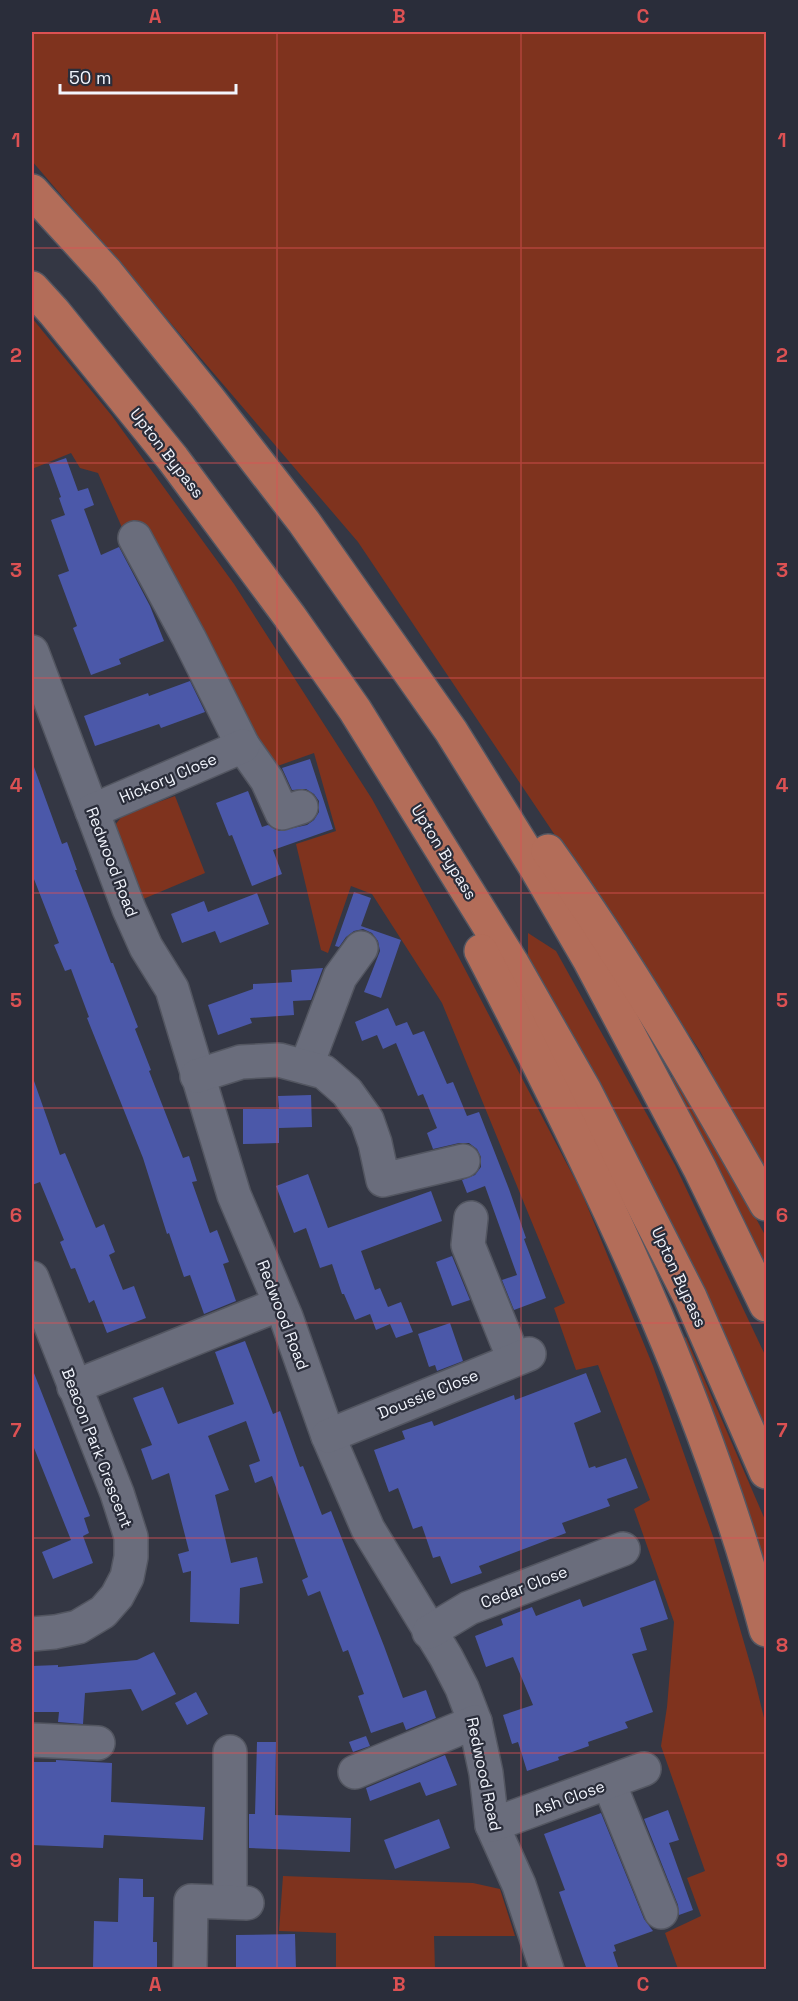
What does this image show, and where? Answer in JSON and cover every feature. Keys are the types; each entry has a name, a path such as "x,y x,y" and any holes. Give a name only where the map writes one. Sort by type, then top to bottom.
{"highway":[{"path":"32,191 107,273 208,398 304,522 451,731 536,868 596,972 700,1169 766,1305"},
{"name":"Upton Bypass","path":"32,288 173,459 290,617 355,710 512,963 585,1091 690,1297 766,1472"},
{"path":"355,710 537,1059 615,1221 660,1322 701,1426 735,1526 766,1630"},
{"path":"451,731 519,811 591,911 665,1029 766,1204"}],"street":[{"path":"135,538 189,638 243,746 267,780 282,813 301,807"},
{"name":"Redwood Road","path":"32,652 129,909 146,948 172,989 188,1040 196,1076 234,1195 280,1304 328,1436 368,1529 446,1657 462,1688 475,1722 486,1773 492,1825 519,1885 547,1970"},
{"name":"Hickory Close","path":"92,811 243,746"},
{"path":"306,1067 340,977 361,948"},
{"path":"196,1076 241,1062 279,1060 324,1072 347,1092 368,1120 383,1180 464,1161"},
{"name":"Doussie Close","path":"328,1436 521,1357 468,1245 471,1218"},
{"name":"Beacon Park Crescent","path":"32,1278 117,1493 131,1537 128,1577 117,1596 103,1612 78,1627 32,1634"},
{"path":"74,1387 280,1304"},
{"name":"Cedar Close","path":"429,1632 469,1608 623,1549"},
{"path":"355,1772 475,1722"},
{"path":"32,1740 98,1743"},
{"path":"190,1970 191,1901 239,1903 230,1752"},
{"name":"Ash Close","path":"492,1825 644,1769"},
{"path":"609,1783 661,1912"}],"shaded area":[{"path":"32,32 766,32 766,1179 700,1051 358,542 32,161"},
{"path":"32,318 112,416 234,584 372,799 457,954 581,1191 653,1366 714,1539 766,1726 766,1969 678,1969 665,1933 701,1916 687,1878 705,1871 661,1746 667,1707 674,1622 634,1509 650,1500 598,1365 576,1370 554,1308 565,1303 442,1003 372,894 351,886 328,953 321,950 296,844 336,831 314,753 272,768 127,539 98,473 80,468 71,453 32,469"},
{"path":"175,796 205,873 136,902 115,825 123,815"},
{"path":"528,933 556,951 675,1165 766,1357 766,1441 528,961"},
{"path":"678,1074 766,1237 766,1278 671,1078"},
{"path":"686,1337 766,1522 766,1595 677,1346"},
{"path":"283,1876 473,1883 500,1889 515,1936 434,1936 435,1969 336,1969 336,1933 279,1931"}],"building":[{"path":"66,458 78,491 88,488 94,505 84,509 101,555 119,547 150,606 164,641 119,659 121,664 91,675 73,628 77,626 58,575 69,571 51,520 65,515 49,464"},
{"path":"190,681 205,712 161,728 159,724 95,746 84,716"},
{"path":"310,759 333,829 273,850 282,874 252,886 232,835 229,836 216,803 248,791 262,827 268,825 279,831 307,825 319,812 319,801 306,789 292,790 282,768"},
{"path":"34,767 62,844 67,842 77,870 75,870 138,1027 135,1029 151,1070 149,1071 183,1158 189,1156 197,1181 192,1182 210,1233 217,1230 229,1262 223,1264 236,1301 204,1314 190,1275 184,1277 169,1233 167,1234 143,1158 87,1018 89,1017 71,969 65,971 54,945 59,943 32,874 32,768"},
{"path":"354,892 371,898 361,926 401,940 381,998 364,992 380,951 378,941 372,933 363,929 354,931 339,947 335,946"},
{"path":"257,893 269,924 220,943 215,931 182,943 171,914 204,901 208,912"},
{"path":"323,968 311,1000 293,1001 294,1015 250,1018 252,1023 218,1035 208,1005 253,989 253,984 292,982 291,970"},
{"path":"388,1008 396,1026 407,1022 413,1035 424,1031 447,1084 453,1082 467,1116 479,1112 509,1189 526,1238 524,1239 546,1298 514,1310 502,1280 517,1275 485,1186 467,1193 462,1180 475,1175 481,1167 481,1157 477,1149 469,1143 459,1143 433,1149 427,1133 437,1128 423,1094 418,1096 396,1043 383,1049 377,1035 362,1041 355,1022"},
{"path":"34,1081 60,1155 65,1153 96,1228 104,1224 115,1252 109,1255 123,1290 134,1286 146,1318 107,1333 94,1300 89,1303 75,1268 71,1269 60,1242 64,1240 40,1182 32,1185 32,1082"},
{"path":"311,1095 312,1127 279,1128 279,1143 243,1144 243,1109 279,1109 278,1096"},
{"path":"308,1174 328,1228 431,1191 442,1221 361,1251 375,1290 380,1288 388,1307 401,1302 413,1332 396,1338 390,1324 376,1330 370,1314 355,1320 342,1294 332,1264 320,1268 306,1228 294,1233 276,1186"},
{"path":"452,1256 470,1300 452,1306 436,1262"},
{"path":"450,1323 463,1361 437,1371 435,1365 429,1367 418,1334"},
{"path":"245,1341 273,1414 280,1411 300,1467 303,1466 322,1515 331,1511 403,1698 426,1690 436,1718 406,1730 403,1722 371,1733 358,1696 364,1694 348,1650 343,1652 320,1591 308,1596 302,1580 308,1577 272,1476 255,1483 249,1465 260,1461 246,1421 208,1436 229,1490 215,1495 231,1563 257,1557 263,1583 240,1588 239,1624 190,1622 191,1571 183,1573 178,1554 189,1551 169,1473 152,1480 141,1449 152,1445 133,1398 163,1387 178,1424 234,1404 215,1352"},
{"path":"32,1368 90,1516 84,1518 89,1533 83,1536 93,1563 53,1579 42,1552 71,1540 32,1443"},
{"path":"586,1373 601,1412 574,1423 589,1468 595,1466 596,1468 626,1458 638,1488 607,1499 610,1506 562,1523 566,1533 479,1566 482,1573 451,1584 440,1556 433,1558 422,1526 413,1529 398,1488 389,1492 374,1450 405,1439 402,1431 432,1421 434,1426 514,1395 515,1400"},
{"path":"655,1580 668,1619 640,1628 647,1650 632,1654 653,1712 625,1722 628,1728 588,1742 589,1746 527,1771 518,1742 512,1744 503,1715 533,1705 513,1657 486,1667 475,1636 503,1625 501,1619 532,1607 536,1616 580,1599 583,1607"},
{"path":"154,1652 176,1694 142,1711 131,1689 85,1693 83,1724 58,1722 59,1712 32,1712 32,1666 58,1665 58,1667 137,1660"},
{"path":"196,1692 208,1714 187,1725 175,1703"},
{"path":"366,1736 370,1746 353,1752 349,1742"},
{"path":"257,1742 276,1742 275,1815 351,1818 350,1852 249,1848 249,1814 255,1814"},
{"path":"445,1755 457,1785 426,1796 420,1782 370,1801 366,1788"},
{"path":"56,1760 112,1763 111,1802 205,1807 203,1840 104,1835 103,1848 32,1845 32,1762 56,1762"},
{"path":"668,1810 679,1840 669,1843 693,1910 679,1915 678,1905 644,1819"},
{"path":"601,1813 644,1919 653,1931 614,1945 616,1951 613,1952 619,1970 587,1970 559,1892 565,1890 544,1834"},
{"path":"439,1819 450,1848 395,1869 384,1840"},
{"path":"119,1878 143,1879 143,1897 154,1897 153,1942 157,1942 157,1969 93,1968 94,1921 118,1922"},
{"path":"295,1934 296,1970 236,1970 236,1935"}]}
